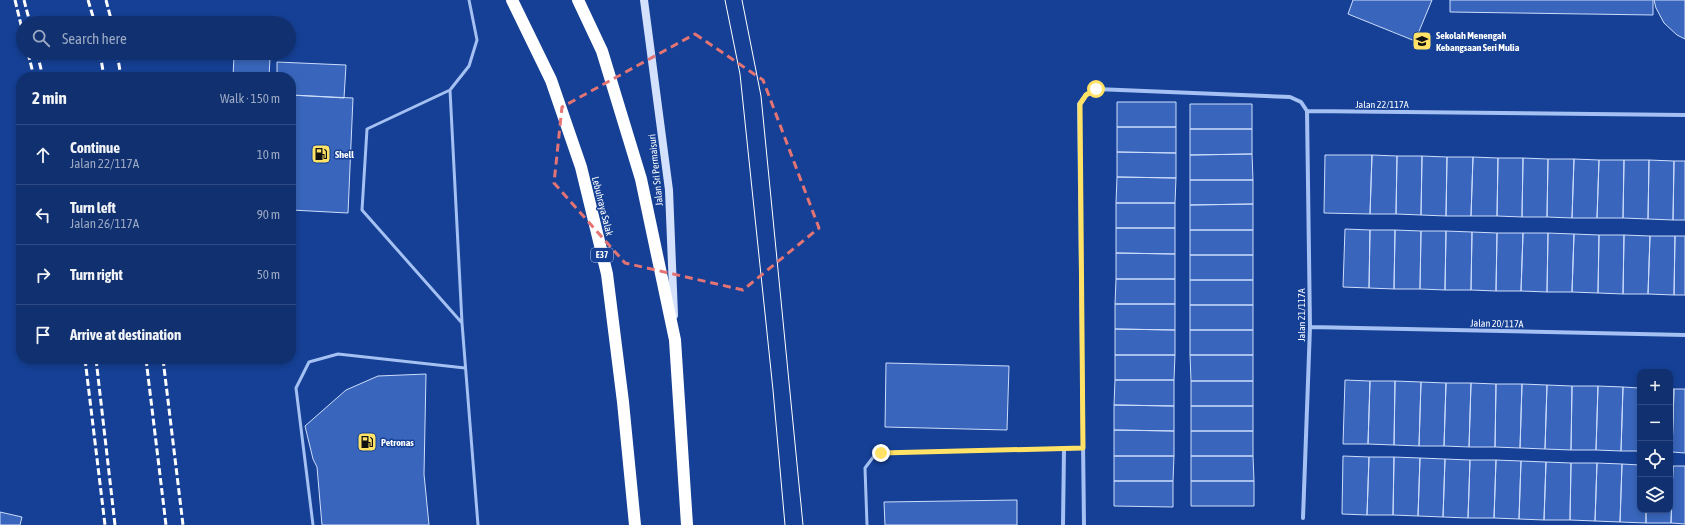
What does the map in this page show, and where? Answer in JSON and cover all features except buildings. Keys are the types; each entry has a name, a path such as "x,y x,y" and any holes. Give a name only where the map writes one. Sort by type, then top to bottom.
{"highway":[{"name":"Lebuhraya Salak","path":"512,0 554,87 581,167 607,274 623,402 635,525"},
{"path":"578,0 602,51 641,179 675,340 687,525"}],"main road":[{"name":"Jalan Sri Permaisuri","path":"644,0 669,190 675,340"}],"street":[{"path":"1084,525 1080,104 1086,95 1096,89 1290,97 1301,102 1307,112"},
{"name":"Jalan 22/117A","path":"1307,112 1685,115"},
{"name":"Jalan 21/117A","path":"1302,518 1310,327 1307,112"},
{"name":"Jalan 20/117A","path":"1310,327 1685,335"},
{"path":"1063,525 1064,449"}],"lane":[{"path":"462,323 362,210 366,129 450,90 469,66 477,40 469,0"},
{"path":"450,90 462,323 478,525"},
{"path":"313,525 296,388 309,362 338,354 465,368"},
{"path":"867,525 865,468 874,456 881,453 1083,448"}],"highlighted area":[{"path":"695,34 763,80 819,228 743,290 625,263 554,183 562,107"}],"tram line":[{"path":"725,0 740,74 773,390 785,525"},
{"path":"742,0 761,96 803,525"}],"railway":[{"path":"15,0 19,16"},
{"path":"24,0 28,16"},
{"path":"88,0 93,16"},
{"path":"106,0 110,16"},
{"path":"30,60 33,72"},
{"path":"39,60 42,72"},
{"path":"101,60 103,72"},
{"path":"118,60 120,72"},
{"path":"86,364 105,525"},
{"path":"97,364 115,525"},
{"path":"147,364 166,525"},
{"path":"164,364 183,525"}],"place":[{"name":"Sekolah Menengah Kebangsaan Seri Mulia","path":"1422,41"},
{"name":"Shell","path":"321,154"},
{"name":"Petronas","path":"367,442"}],"route":[{"path":"881,453 1083,448 1080,104 1086,95 1096,89"}]}
